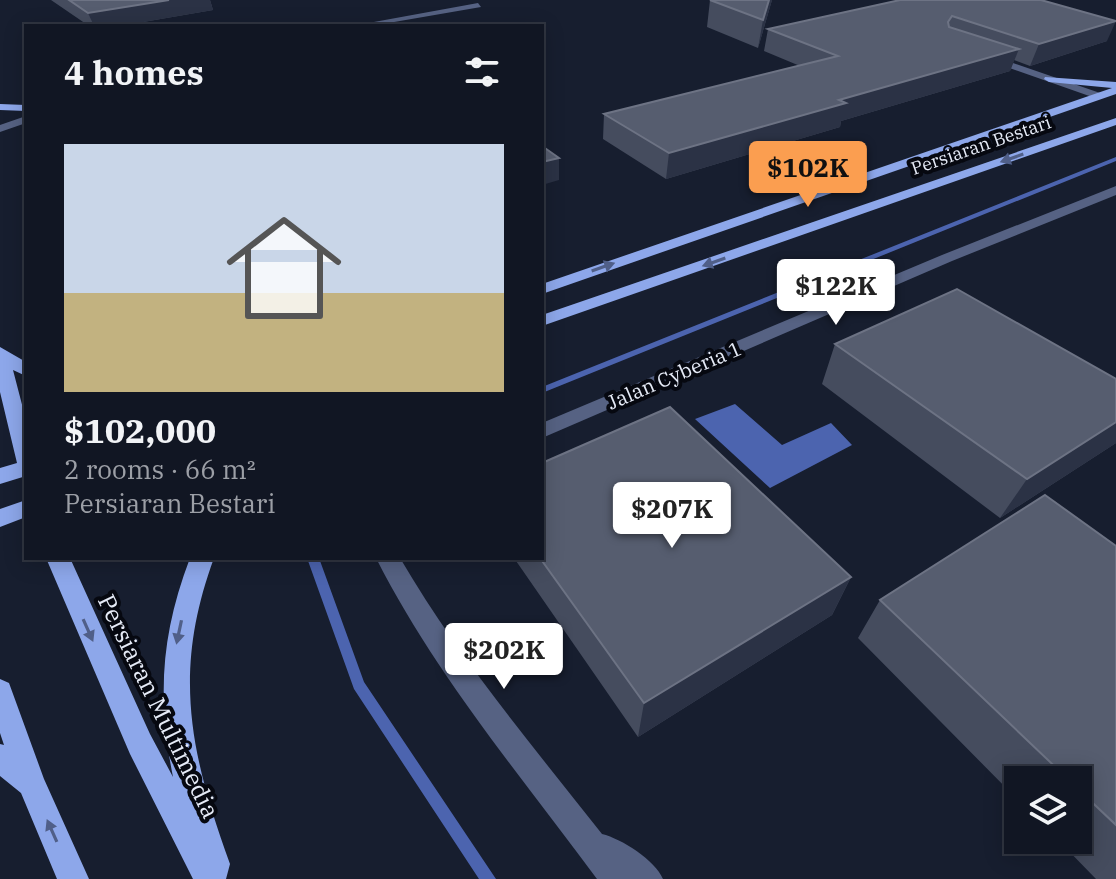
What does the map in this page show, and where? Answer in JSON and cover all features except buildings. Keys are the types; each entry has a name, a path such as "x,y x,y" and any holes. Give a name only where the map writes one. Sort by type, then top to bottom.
{"main road":[{"path":"1049,79 1116,88"},
{"path":"1049,79 1059,95 1060,109"},
{"name":"Persiaran Bestari","path":"544,288 1116,88"},
{"path":"1099,96 1115,108"},
{"name":"Persiaran Bestari","path":"544,320 1086,132 1115,108"},
{"path":"0,353 24,369"},
{"path":"0,353 24,452"},
{"path":"0,476 24,469"},
{"path":"0,518 24,509"},
{"name":"Persiaran Multimedia","path":"59,560 140,744 210,879"},
{"path":"201,560 188,590 174,655 177,727 192,803 220,879"},
{"path":"0,692 31,783 73,879"},
{"path":"0,758 31,783"}],"street":[{"path":"368,24 478,5"},
{"path":"972,52 1099,96"},
{"path":"0,110 24,108"},
{"path":"0,129 24,120"},
{"name":"Jalan Cyberia 1","path":"544,430 947,258 1116,190"},
{"path":"389,560 422,618 466,682 525,763 590,840 617,879"},
{"path":"590,840 647,879"}],"water":[{"path":"735,404 782,445 831,423 852,445 770,488 695,419"}],"waterway":[{"path":"544,389 1116,159"},
{"path":"314,560 359,685 488,879"}]}
